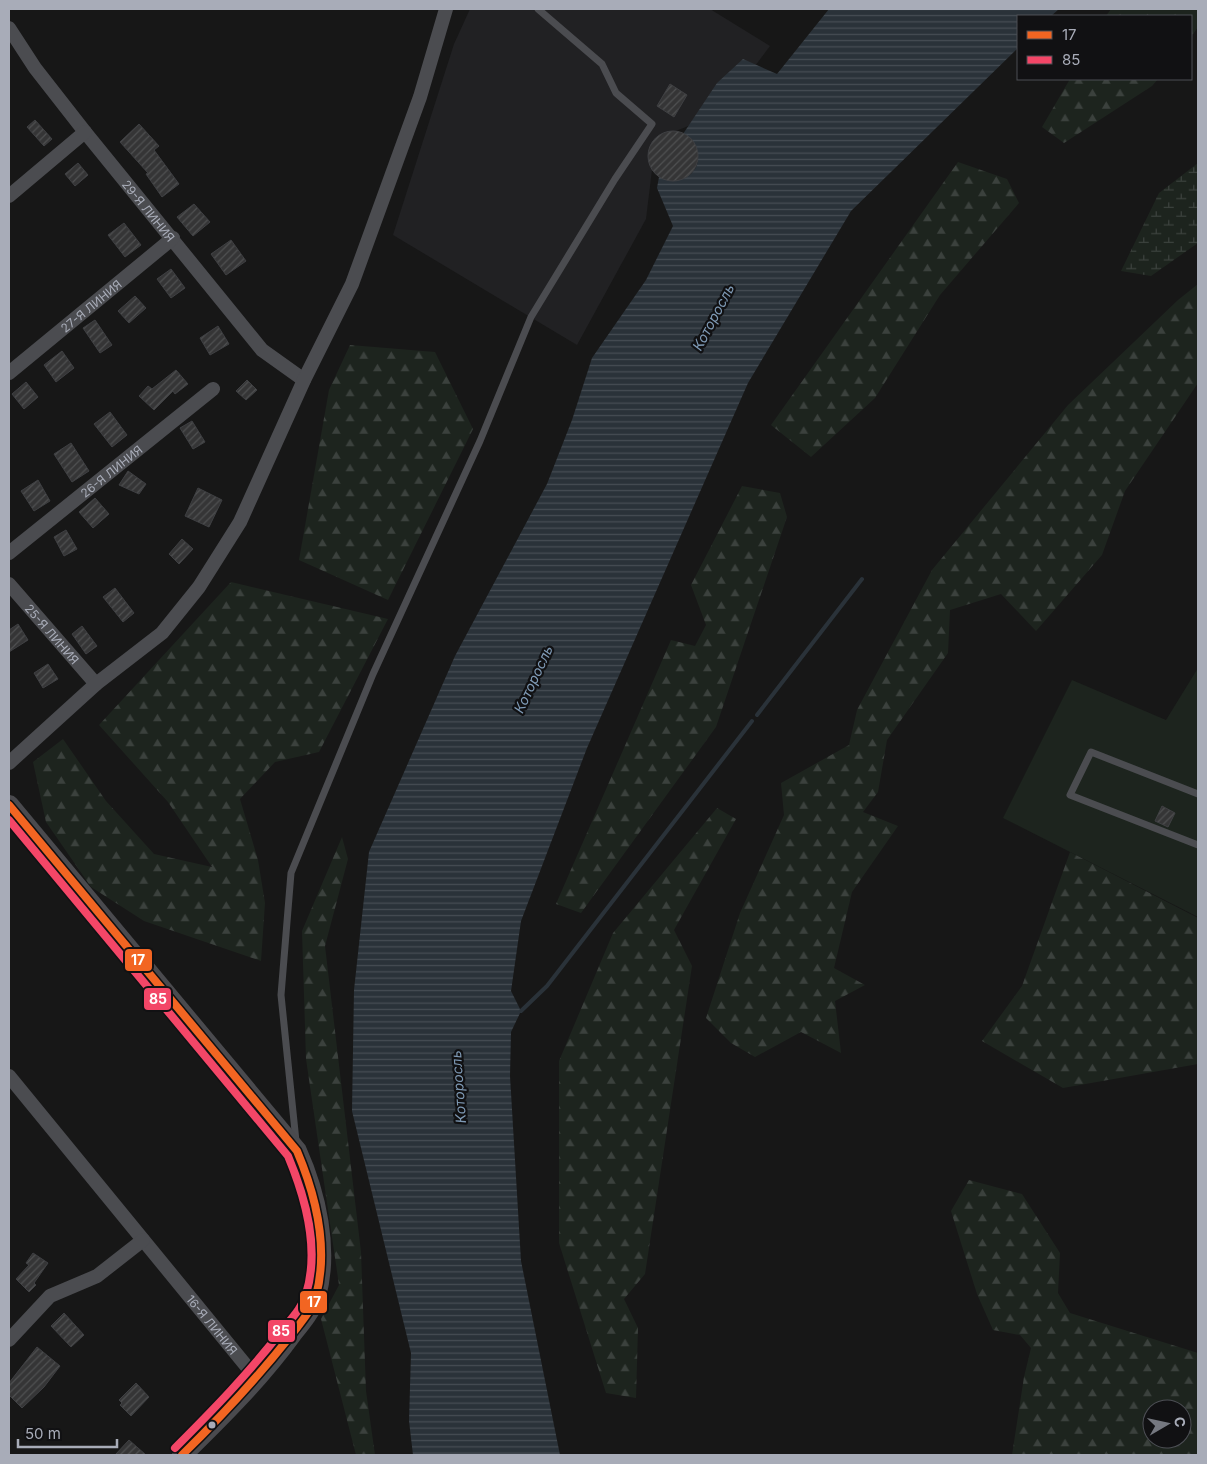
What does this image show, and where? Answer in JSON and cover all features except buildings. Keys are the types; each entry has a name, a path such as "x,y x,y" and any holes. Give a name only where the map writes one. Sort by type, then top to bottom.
{"street":[{"path":"9,763 96,684 162,633 199,587 240,522 304,380 352,284 420,97 446,9"},
{"name":"29-Я ЛИНИЯ","path":"9,28 35,68 85,132 173,238 262,350 304,380"},
{"path":"9,196 85,132"},
{"name":"27-Я ЛИНИЯ","path":"9,373 173,238"},
{"name":"26-Я ЛИНИЯ","path":"9,553 213,388"},
{"name":"25-Я ЛИНИЯ","path":"9,584 96,684"},
{"path":"9,805 297,1151 308,1175 317,1218 320,1275 316,1297 305,1316 256,1379 184,1455"},
{"name":"16-Я ЛИНИЯ","path":"9,1076 256,1379"},
{"path":"9,1340 50,1296 97,1276 143,1240"}],"lane":[{"path":"297,1151 281,996 291,873 373,674 480,441 531,317 615,179 652,124 616,93 602,64 538,9"},
{"path":"1198,794 1091,752 1070,795 1198,845"}],"shaded area":[{"path":"470,9 710,9 770,46 720,113 676,131 690,138 696,147 699,157 696,168 689,176 679,181 669,181 659,177 652,170 646,219 577,345 393,235 454,44"}],"green space":[{"path":"1111,9 1198,9 1198,27 1192,36 1192,15 1107,15"},
{"path":"1069,80 1157,80 1152,86 1064,143 1042,127"},
{"path":"958,162 1007,179 1019,203 940,295 875,398 811,457 771,425"},
{"path":"1198,163 1198,243 1151,276 1121,271 1159,193"},
{"path":"1198,284 1198,383 1125,491 1102,555 1036,631 1001,594 950,610 948,653 887,740 878,792 863,812 898,826 852,892 834,968 865,985 835,1001 841,1053 801,1032 755,1057 731,1043 706,1018 740,913 784,815 781,783 849,745 857,710 932,570 1068,405 1178,300"},
{"path":"350,345 435,352 473,429 388,600 299,560 329,390"},
{"path":"742,486 780,493 787,517 716,727 581,913 556,904 671,640 695,646 706,625 691,585"},
{"path":"231,582 388,619 319,752 275,762 240,799 258,860 265,903 261,961 144,921 91,887 46,822 33,762 63,739 106,801 154,854 212,867 168,802 99,725"},
{"path":"1198,668 1198,917 1003,818 1072,680 1166,720"},
{"path":"717,808 736,819 674,930 692,966 645,1274 624,1299 638,1328 636,1398 606,1393 559,1243 559,1061 613,933"},
{"path":"342,837 348,859 325,946 361,1252 366,1391 375,1455 356,1455 321,1319 339,1285 306,1059 302,931"},
{"path":"1070,852 1198,918 1198,1064 1063,1088 982,1041 1022,986"},
{"path":"969,1180 1022,1194 1060,1253 1058,1293 1070,1313 1198,1353 1198,1455 1012,1455 1024,1377 1031,1348 1020,1335 993,1330 977,1294 951,1211"}],"water":[{"name":"Которосль","path":"829,9 1059,9 1052,15 1017,15 1017,49 851,211 748,383 587,748 521,921 511,991 521,1011 511,1032 510,1076 521,1261 560,1455 413,1455 409,1421 411,1353 352,1111 354,990 369,852 455,656 547,484 572,420 592,358 646,280 673,226 657,188 659,177 671,180 681,179 690,175 695,168 698,160 697,151 692,142 683,134 717,83 743,59 777,74"}],"waterway":[{"path":"757,715 862,579"},
{"path":"521,1011 547,986 752,721"}],"transit line":[{"name":"17","path":"9,805 297,1151 315,1204 321,1240 321,1259 320,1278 312,1306 292,1334 253,1381 182,1455"},
{"name":"85","path":"9,820 288,1156 295,1172 305,1207 309,1224 312,1260 310,1277 302,1304 244,1376 175,1448"}]}
